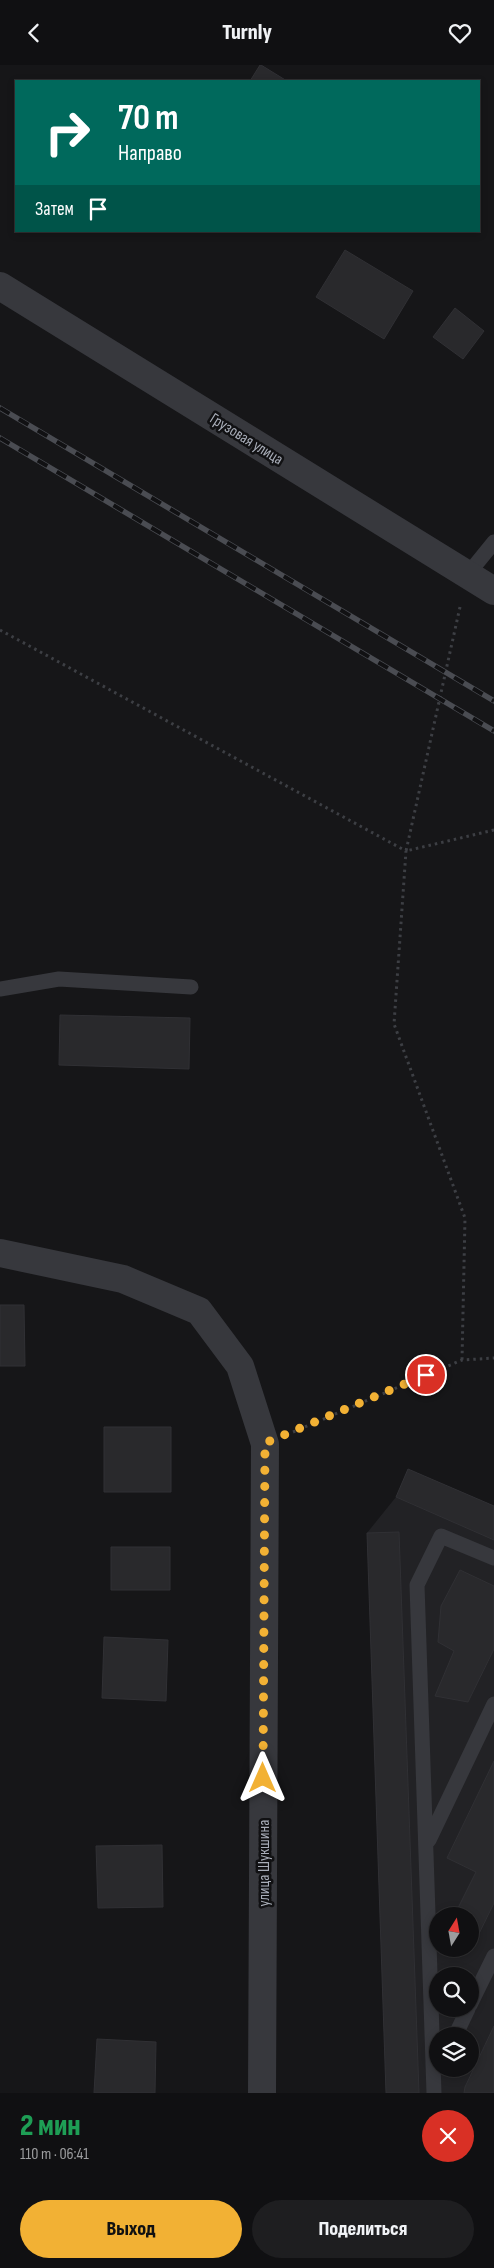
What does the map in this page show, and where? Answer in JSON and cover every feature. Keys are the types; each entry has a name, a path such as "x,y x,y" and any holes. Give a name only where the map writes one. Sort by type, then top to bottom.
{"street":[{"name":"Грузовая улица","path":"0,286 494,591"},
{"name":"улица Шукшина","path":"0,1253 123,1279 199,1311 240,1366 265,1443 262,2093"}],"lane":[{"path":"468,574 494,542"},
{"path":"0,989 59,979 191,987"},
{"path":"435,2080 417,1585 441,1536 494,1558"},
{"path":"427,1843 494,1704"},
{"path":"479,1987 494,1956"}],"path":[{"path":"462,1359 465,1218 394,1024 406,851 468,574"},
{"path":"0,630 406,851 494,830"},
{"path":"265,1443 462,1359 494,1358"}],"shaded area":[{"path":"408,1469 494,1506 494,2093 386,2093 367,1533 396,1497"}],"building":[{"path":"261,65 285,80 251,80"},
{"path":"345,250 413,291 384,339 316,297"},
{"path":"455,308 484,331 463,359 433,337"},
{"path":"60,1015 190,1018 189,1069 59,1065"},
{"path":"0,1305 24,1305 25,1366 0,1366"},
{"path":"104,1427 171,1427 171,1492 104,1492"},
{"path":"408,1469 494,1506 494,1540 396,1497"},
{"path":"399,1532 419,2093 386,2093 367,1533"},
{"path":"111,1547 170,1547 170,1590 111,1590"},
{"path":"460,1570 494,1586 494,1649 468,1702 435,1696 454,1651 438,1642 441,1606"},
{"path":"104,1637 168,1640 166,1701 102,1698"},
{"path":"494,1761 494,1903 479,1934 479,1907 458,1907 476,1872 447,1858"},
{"path":"162,1845 163,1907 98,1908 96,1846"},
{"path":"494,2026 494,2093 464,2093 470,2077 479,2077 479,2058"},
{"path":"97,2039 156,2042 155,2093 94,2093"}],"railway":[{"path":"0,408 494,701"},
{"path":"0,438 494,731"}],"route":[{"path":"263,1778 265,1443 426,1375"}]}
